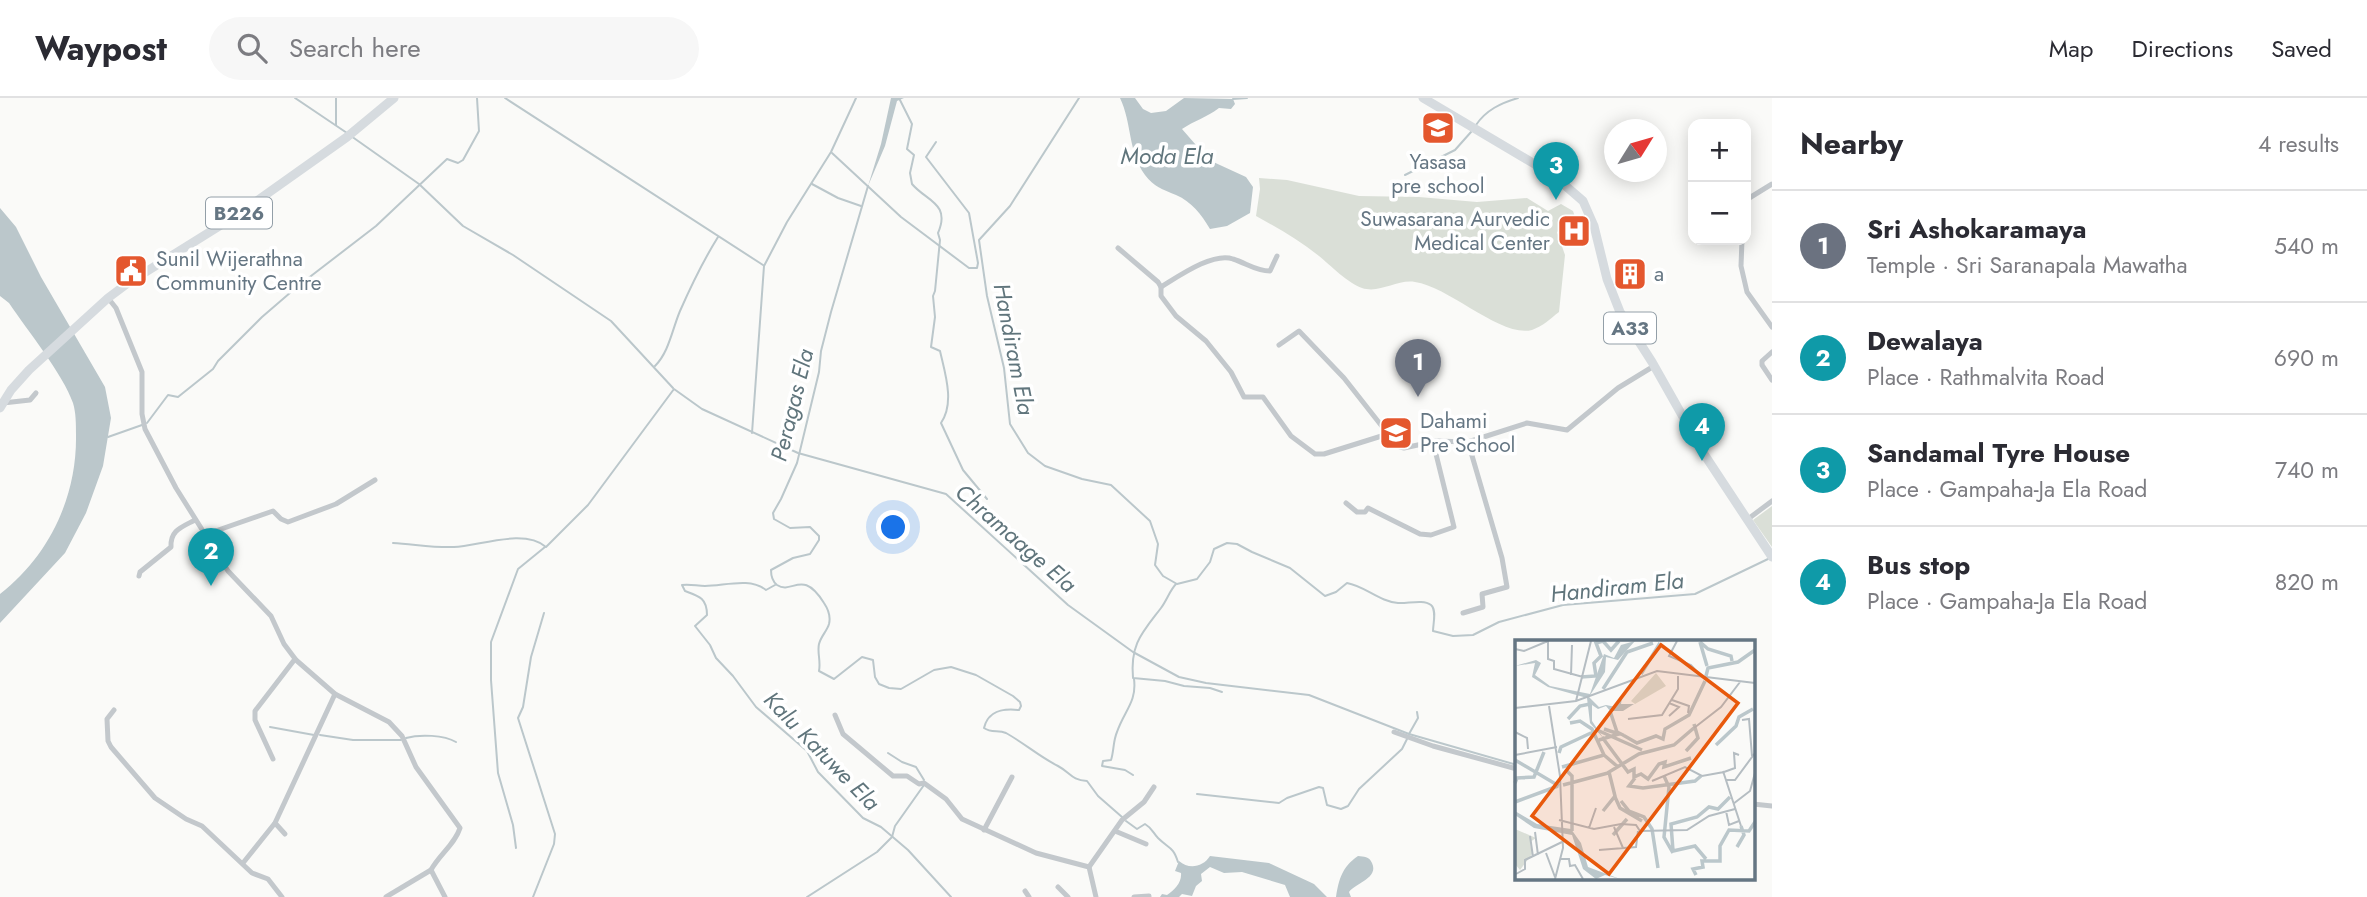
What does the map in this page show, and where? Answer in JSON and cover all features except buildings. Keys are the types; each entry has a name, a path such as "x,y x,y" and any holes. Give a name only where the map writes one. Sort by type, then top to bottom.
{"main road":[{"name":"B226","path":"1,406 11,390 43,357 108,298 237,215 351,134 394,98"},
{"name":"A33","path":"1423,98 1553,175 1583,201 1594,226 1606,279 1620,312 1704,454 1771,556"}],"street":[{"path":"1751,197 1772,184"},
{"path":"1742,245 1742,278 1747,292 1772,327"},
{"path":"1118,248 1161,287 1161,296 1177,316 1206,341 1231,372 1244,397 1263,397 1292,436 1315,454 1324,454 1388,434"},
{"path":"1161,287 1203,263 1224,258 1232,258 1251,268 1268,272 1277,256"},
{"path":"108,298 116,308 142,372 144,426 204,535 228,571 271,616 284,644 295,659 335,694 389,722 403,739 416,767 461,831 439,855 432,870 386,897"},
{"path":"1279,345 1299,331 1344,378 1400,447 1433,442 1468,443 1527,423 1567,430 1618,388 1654,366"},
{"path":"1772,352 1762,361 1772,380"},
{"path":"1,406 30,400 36,393"},
{"path":"1346,503 1357,512 1365,512 1368,508 1420,534 1433,534 1454,527 1433,442"},
{"path":"1462,613 1482,607 1482,594 1507,587 1502,558 1468,443"},
{"path":"204,535 273,511 288,522 336,503 375,480"},
{"path":"1748,519 1772,501"},
{"path":"139,576 140,572 171,547 170,538 177,529 195,520"},
{"path":"274,759 255,720 255,711 295,659"},
{"path":"243,863 275,823 335,694"},
{"path":"114,710 107,719 107,741 155,798 186,819 202,826 252,873 268,879 282,897"},
{"path":"835,715 843,734 893,776 907,776 925,784 946,799 961,819 1036,853 1089,867"},
{"path":"1394,732 1433,746 1515,768"},
{"path":"984,830 1012,776"},
{"path":"1096,897 1089,867 1123,818 1144,802 1154,786"},
{"path":"275,823 285,834"},
{"path":"1115,831 1146,844"},
{"path":"432,870 445,897"},
{"path":"1058,887 1068,897"},
{"path":"1134,897 1149,896"}],"shaded area":[{"path":"1259,178 1287,180 1359,196 1477,202 1527,198 1548,211 1561,204 1573,211 1575,217 1574,221 1557,232 1565,255 1559,312 1532,330 1520,330 1506,327 1444,293 1415,282 1375,289 1357,286 1304,245 1256,216"},
{"path":"1772,506 1772,547 1753,520"}],"water":[{"path":"891,98 904,98 897,101 885,146 868,186 881,144"},
{"name":"Moda Ela","path":"1120,98 1135,98 1143,109 1151,113 1166,111 1184,98 1233,99 1235,104 1231,109 1219,108 1182,129 1209,160 1246,177 1253,187 1250,213 1227,226 1210,229 1200,213 1187,201 1152,182 1145,175 1136,157"},
{"path":"0,208 16,227 41,277 105,387 111,418 103,466 86,513 65,553 0,623 0,594 33,562 57,524 71,481 76,435 73,403 68,391 9,303 0,296"},
{"path":"1210,856 1269,863 1314,884 1327,897 1290,897 1285,885 1242,872 1224,873 1210,867 1201,874 1202,881 1196,886 1192,896 1182,894 1179,897 1160,897 1162,894 1167,895 1179,883 1181,873 1175,871 1179,861 1187,866 1196,866 1204,863"},
{"path":"1358,856 1369,859 1372,873 1349,892 1351,897 1336,897 1342,874"}],"waterway":[{"name":"Peragas Ela","path":"295,98 347,133"},
{"path":"336,98 336,125"},
{"path":"147,423 168,395 178,397 213,369 262,317 376,226 447,159 458,163 463,160 479,131 477,98"},
{"path":"505,98 763,265"},
{"path":"752,433 764,266 787,222 831,152 856,98"},
{"name":"Peragas Ela","path":"899,98 912,124 907,149 914,155 910,173 912,184 935,204 941,215 931,347 940,351 948,388 947,406 941,423 963,470 987,499"},
{"name":"Handiram Ela","path":"1079,98 1010,206 979,240 987,296 1004,368 1010,424 1028,453 1045,466 1082,479 1111,485 1150,521 1158,544 1155,565 1163,576 1177,584 1197,579 1210,562 1214,549 1227,543 1237,544 1290,568 1325,596 1336,592 1347,583 1391,602 1428,603 1434,610 1433,631 1453,636 1473,635 1499,622 1563,605 1695,594 1768,559"},
{"path":"1233,99 1247,98"},
{"path":"1476,125 1494,108 1518,98"},
{"path":"1405,175 1455,150 1471,132"},
{"name":"Peragas Ela","path":"351,136 419,184 463,226 513,255 611,321 673,388"},
{"path":"832,153 901,217 969,268 977,268 969,213 926,157 936,142"},
{"path":"812,184 838,198 861,206"},
{"name":"Peragas Ela","path":"868,186 821,351 819,372 797,463 773,513 774,519 790,528 810,527 819,536 819,540 810,554 793,558 771,570 773,580 783,587 810,587 827,608 830,621 819,644 819,671 834,679 862,657 873,660 875,677 879,684 901,689 934,670 951,667 976,675 1013,696 1021,706 1019,710 1002,710 992,714 984,728 1006,733 1074,778 1087,781 1098,796 1122,817"},
{"path":"655,366 664,354 688,292 718,237"},
{"name":"Chramaage Ela","path":"393,543 454,547 514,538 537,542 546,547 588,505 674,389 702,409 798,453 946,494 1068,605 1133,652 1179,677 1206,683 1309,695 1409,734 1515,764"},
{"path":"108,437 142,425"},
{"path":"516,848 513,825 498,773 491,642 518,569 545,547"},
{"name":"Kalu Katuwe Ela","path":"775,585 766,590 745,583 682,585 685,591 704,601 707,615 695,626 710,645 716,658 756,707 807,751 818,772 863,818 881,827 908,850 951,897"},
{"path":"1176,584 1139,640 1133,656 1133,678 1222,692"},
{"path":"533,897 554,844 555,834 518,718 523,707 531,657 544,613"},
{"path":"1133,775 1125,770 1102,766 1103,761 1111,760 1116,735 1134,694 1134,679"},
{"path":"1409,734 1418,718 1417,712"},
{"path":"270,727 314,735"},
{"path":"320,735 353,740 401,740"},
{"path":"406,738 432,736 456,742"},
{"path":"1197,794 1279,803 1319,787 1323,788 1327,805 1341,809 1348,806 1359,789 1402,749 1407,739"},
{"path":"888,753 916,767 924,780"},
{"path":"807,897 877,852 892,837 895,826 924,785"},
{"name":"Peragas Ela","path":"1126,821 1137,829 1145,824 1172,850 1178,862"}],"place":[{"name":"Yasasa pre school","path":"1438,128"},
{"name":"Sandamal Tyre House","path":"1556,200"},
{"name":"Suwasarana Aurvedic Medical Center","path":"1574,231"},
{"name":"Sunil Wijerathna Community Centre","path":"131,271"},
{"name":"a","path":"1630,274"},
{"name":"Sri Ashokaramaya","path":"1418,397"},
{"name":"Dahami Pre School","path":"1396,433"},
{"name":"Bus stop","path":"1702,461"},
{"name":"Dewalaya","path":"211,586"}]}
